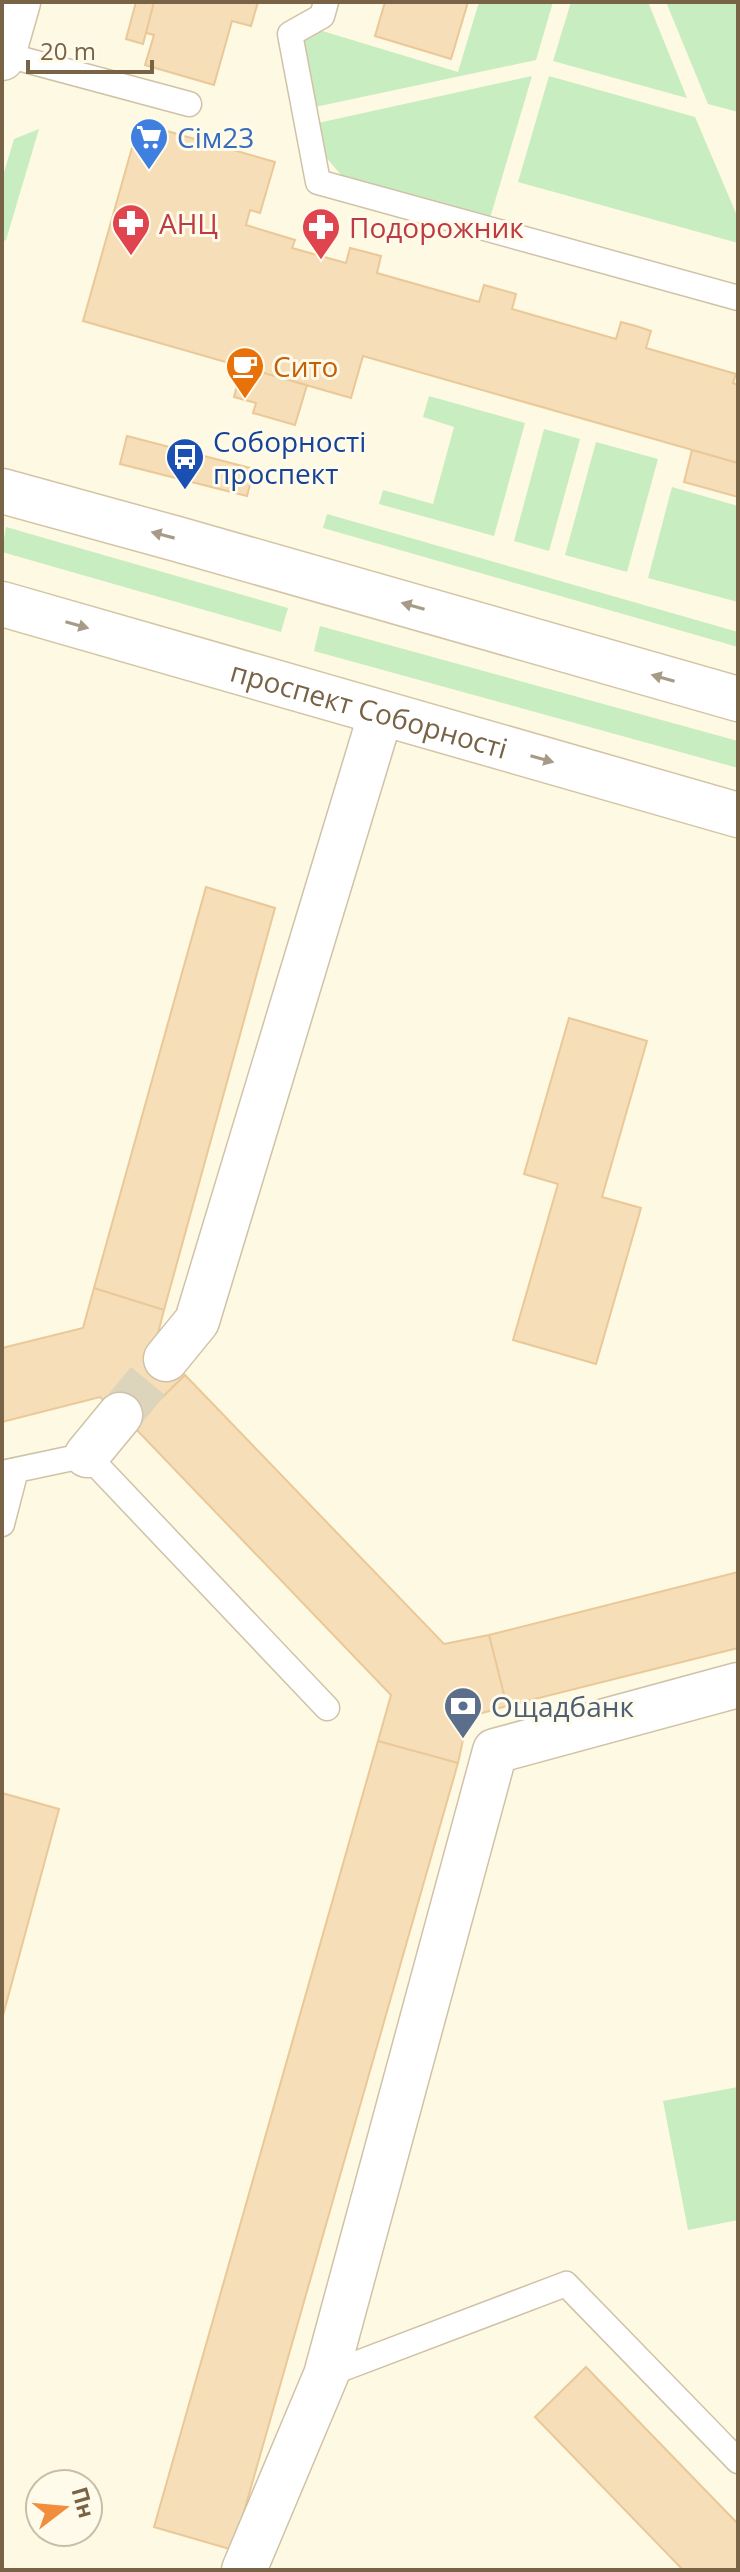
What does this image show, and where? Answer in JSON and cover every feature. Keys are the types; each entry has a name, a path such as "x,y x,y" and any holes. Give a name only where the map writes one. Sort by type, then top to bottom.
{"street":[{"path":"2,56 18,2"},
{"path":"2,491 738,699"},
{"name":"проспект Соборності","path":"4,612 381,713 738,815"},
{"path":"166,1359 197,1321 381,713"},
{"path":"87,1455 120,1415"},
{"path":"244,2570 326,2375 495,1751 738,1685"}],"lane":[{"path":"326,2 322,16 290,34 318,182 738,298"},
{"path":"2,56 189,104"},
{"path":"2,1524 9,1471 87,1455 327,1708"},
{"path":"326,2375 566,2284 738,2461"}],"green space":[{"path":"479,2 553,2 536,60 315,107 302,42 319,30 458,72"},
{"path":"571,2 648,2 687,98 553,61"},
{"path":"666,2 738,2 738,112 708,104"},
{"path":"532,76 490,218 342,176 324,155 318,123"},
{"path":"549,76 695,117 738,218 738,243 518,182"},
{"path":"39,129 6,240 2,242 2,179 14,139"},
{"path":"429,396 525,423 494,536 379,504 383,490 433,504 454,427 423,417"},
{"path":"544,429 580,439 549,551 514,541"},
{"path":"596,442 658,459 627,572 565,555"},
{"path":"672,487 738,506 738,602 648,578"},
{"path":"327,514 738,632 738,647 323,528"},
{"path":"6,527 288,608 281,632 2,552"},
{"path":"320,626 738,741 738,768 314,651"},
{"path":"738,2087 738,2220 688,2230 663,2101"}],"building":[{"path":"136,2 154,2 143,44 126,39"},
{"path":"154,2 258,2 251,26 232,21 214,85 145,65 154,35 146,33"},
{"path":"385,2 468,2 451,59 375,36"},
{"path":"139,123 275,162 260,213 250,210 246,225 295,240 292,248 346,263 350,248 381,256 377,273 479,302 484,285 516,294 512,309 616,339 621,322 636,326 651,331 646,348 736,374 733,383 738,385 738,463 363,356 351,398 83,321"},
{"path":"242,367 307,385 295,425 253,413 256,403 234,397"},
{"path":"127,436 254,469 247,496 120,464"},
{"path":"692,450 738,463 738,497 684,482"},
{"path":"206,887 275,908 164,1310 94,1288"},
{"path":"569,1018 647,1041 602,1197 641,1208 596,1364 513,1340 558,1184 524,1174"},
{"path":"94,1288 164,1310 154,1349 185,1375 133,1426 100,1397 2,1422 2,1348 83,1328"},
{"path":"185,1375 444,1644 489,1635 507,1706 468,1717 458,1763 378,1741 391,1695 133,1426"},
{"path":"738,1572 738,1648 507,1706 489,1635"},
{"path":"378,1741 458,1763 233,2550 154,2527"},
{"path":"2,1793 59,1809 2,2019"},
{"path":"586,2367 738,2524 738,2570 683,2570 535,2417"}],"tunnel":[{"path":"120,1415 166,1359"}],"place":[{"name":"Сім23","path":"149,171"},
{"name":"АНЦ","path":"131,257"},
{"name":"Подорожник","path":"321,261"},
{"name":"Сито","path":"245,400"},
{"name":"Соборності проспект","path":"185,491"},
{"name":"Ощадбанк","path":"463,1740"}]}
